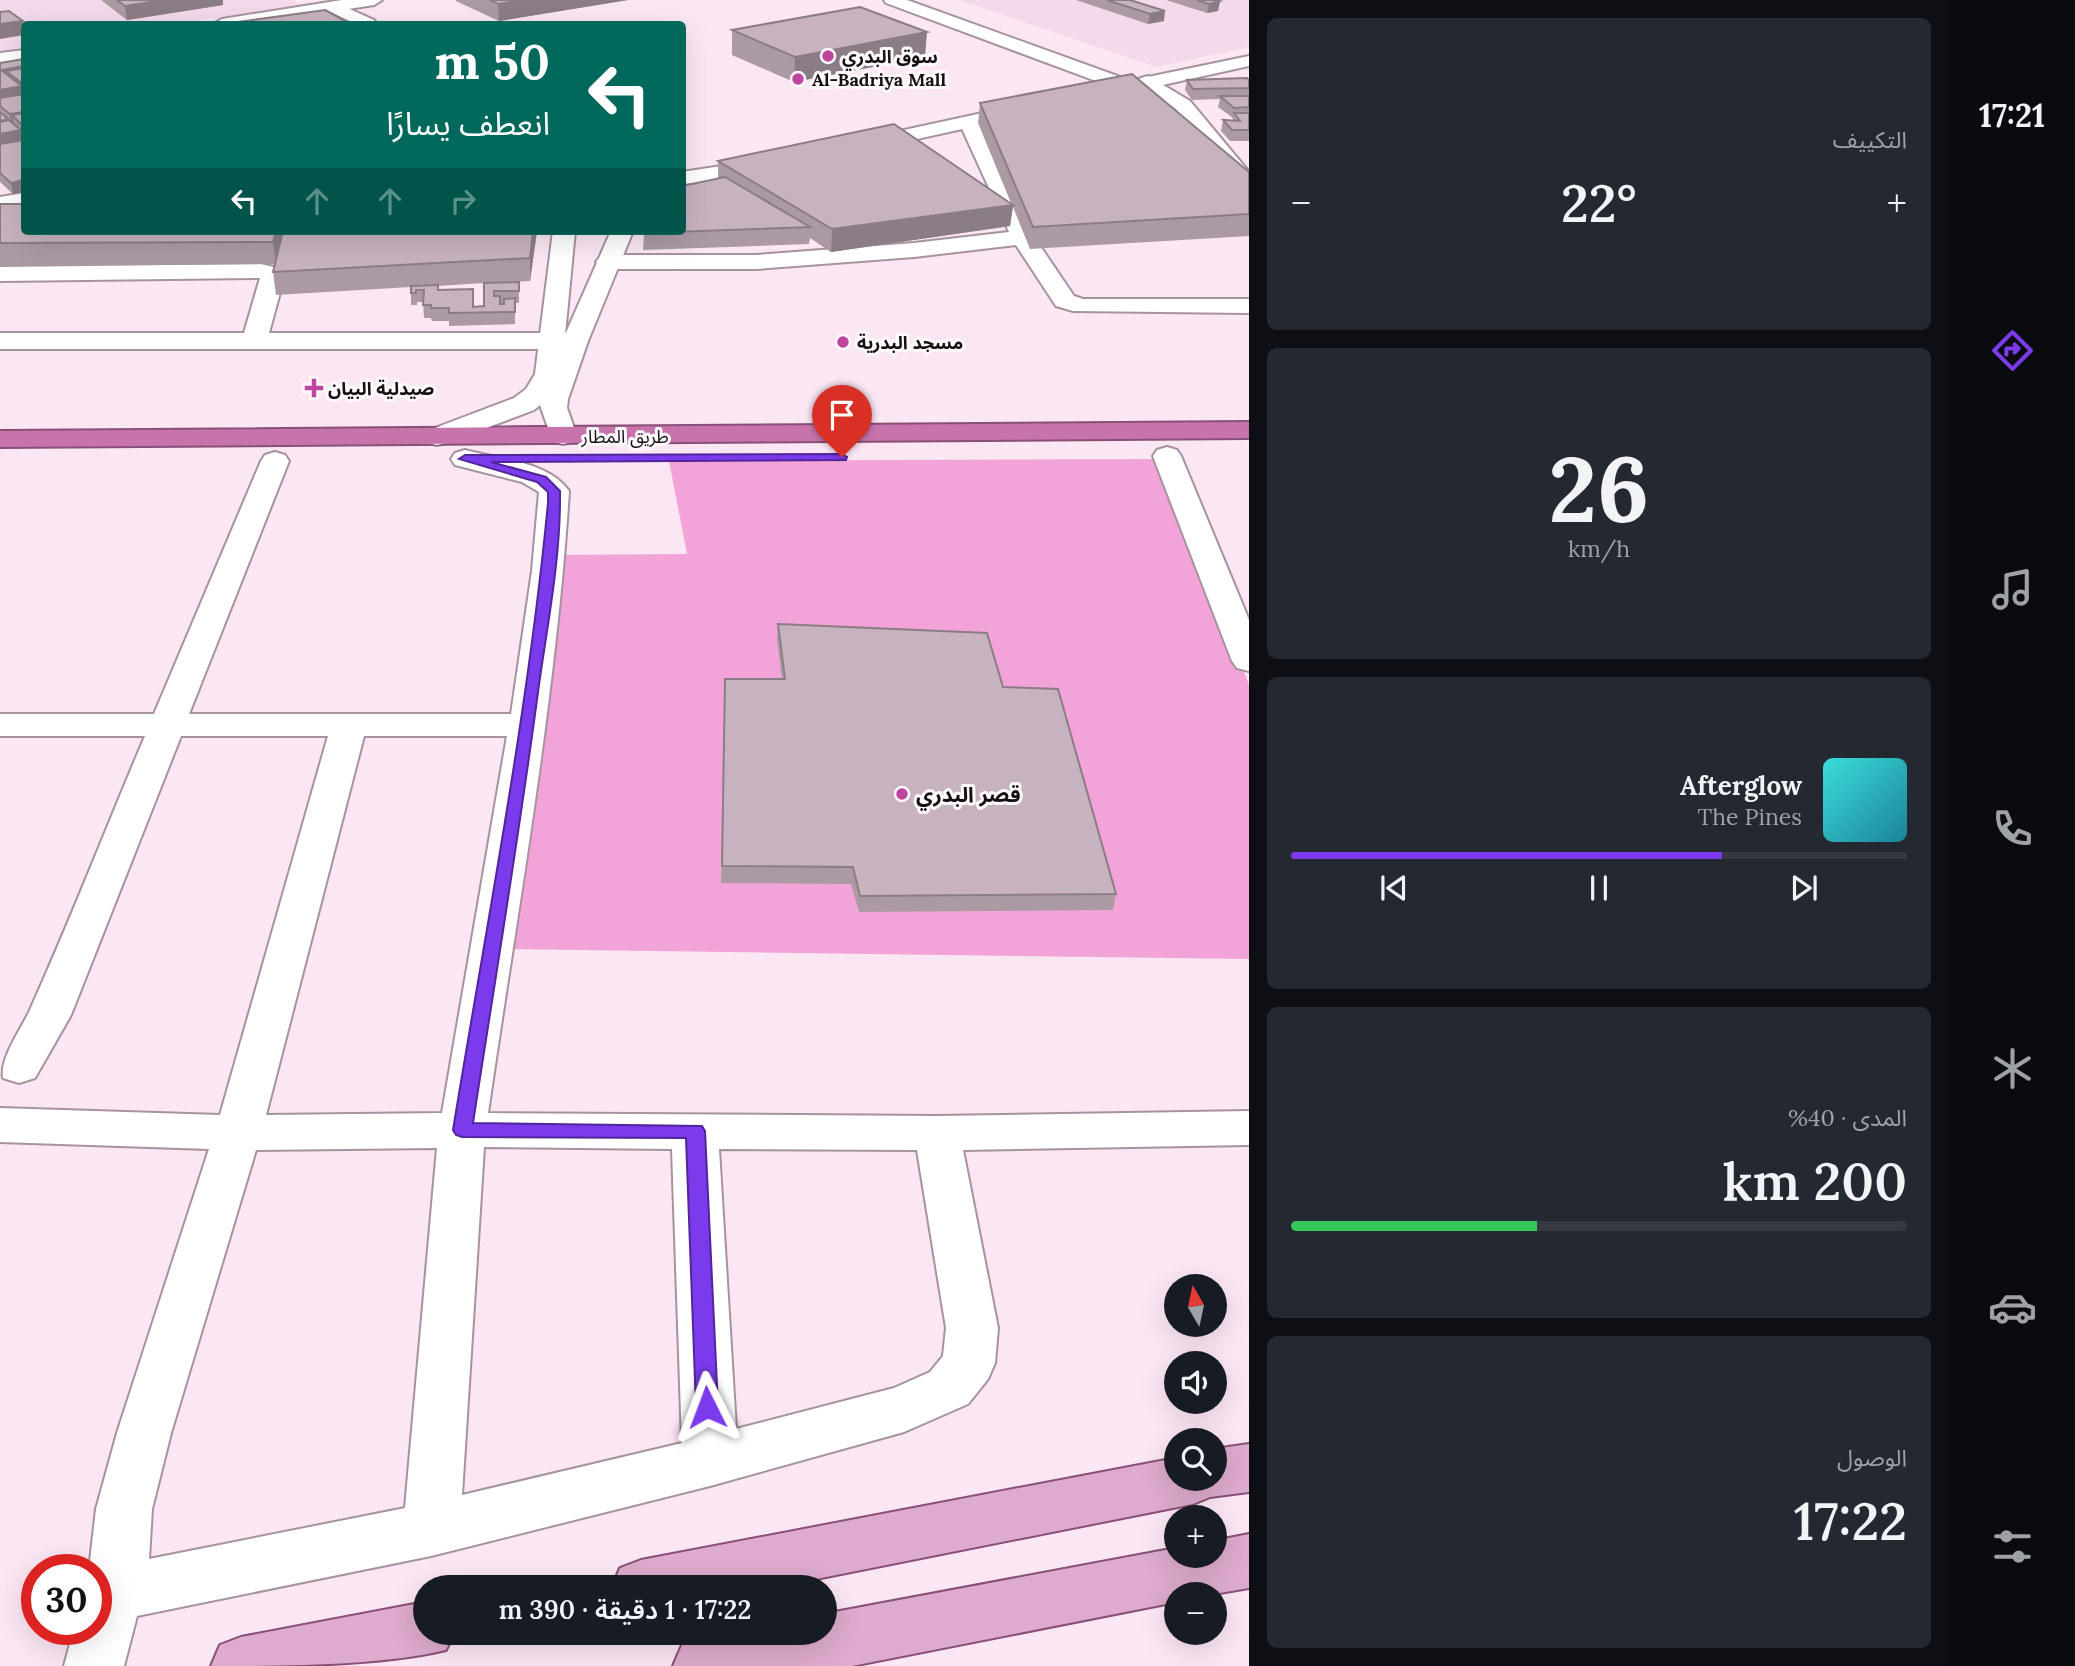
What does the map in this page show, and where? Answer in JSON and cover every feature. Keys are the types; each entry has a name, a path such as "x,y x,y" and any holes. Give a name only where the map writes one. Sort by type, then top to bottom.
{"highway":[{"name":"طريق المطار","path":"0,462 275,461 451,448 563,436 1249,430"},
{"name":"طريق المطار","path":"0,439 451,448 1249,456"}],"main road":[{"path":"1227,1472 1249,1468"},
{"path":"702,1575 1164,1485"},
{"path":"703,1666 1249,1561"},
{"path":"241,1666 413,1632"}],"street":[{"path":"238,21 327,4 374,0"},
{"path":"892,0 1127,86"},
{"path":"327,4 362,21"},
{"path":"0,58 21,55"},
{"path":"1074,98 1249,61"},
{"path":"1148,82 1183,105 1245,176"},
{"path":"839,150 1048,104"},
{"path":"969,122 1023,237 1065,301 1082,306 1249,306"},
{"path":"686,183 786,161"},
{"path":"0,204 21,200"},
{"path":"0,218 21,219"},
{"path":"563,436 553,408 563,341 564,235"},
{"path":"451,448 537,394 620,235"},
{"path":"608,262 756,262 914,250 1023,237"},
{"path":"0,274 270,273 272,278 254,342"},
{"path":"0,341 563,341"},
{"path":"430,1530 462,1130 527,725 548,571 554,491 548,484 532,476 451,448"},
{"path":"1167,456 1249,661"},
{"path":"0,1111 9,1060 49,1015 275,461"},
{"path":"0,725 527,725"},
{"path":"94,1666 120,1562 124,1509 144,1433 238,1133 348,727"},
{"path":"0,1125 238,1133 462,1130 937,1133 1249,1128"},
{"path":"695,1131 710,1462"},
{"path":"113,1593 224,1574 430,1530 710,1462 904,1409 949,1388 969,1363 971,1328 937,1133"}],"shaded area":[{"path":"0,0 291,0 302,5 193,21 21,21 21,48 0,51"},
{"path":"959,0 1249,0 1249,47 1156,67"},
{"path":"1163,459 1249,685 1249,959 500,949 551,555 687,554 669,461"}],"building":[{"path":"117,0 164,0 125,6"},
{"path":"490,0 521,0 498,4"},
{"path":"1107,0 1130,0 1165,11 1150,14"},
{"path":"1197,0 1217,0 1220,1 1209,4"},
{"path":"860,7 927,32 795,57 732,30"},
{"path":"325,10 345,21 245,21"},
{"path":"9,11 23,21 0,24 0,12"},
{"path":"21,60 21,67 1,70 21,86 0,90 0,63"},
{"path":"21,68 21,83 6,71"},
{"path":"1132,74 1249,172 1249,214 1033,227 980,103"},
{"path":"1247,78 1249,88 1193,89 1187,80"},
{"path":"21,94 21,112 10,114 0,106 0,98"},
{"path":"1220,96 1249,96 1249,107 1234,108"},
{"path":"0,112 8,119 0,121"},
{"path":"1234,113 1249,113 1249,130 1232,130 1223,120 1240,121"},
{"path":"21,114 21,124 12,115"},
{"path":"9,120 21,130 0,134 0,122"},
{"path":"894,124 1013,205 832,229 718,161"},
{"path":"21,140 21,181 11,183 0,173 0,144"},
{"path":"725,177 810,227 686,231 686,185"},
{"path":"0,204 21,204 21,235 275,235 273,242 0,243"},
{"path":"282,235 533,235 530,258 273,272"},
{"path":"519,282 519,291 494,291 494,296 500,296 500,304 504,304 504,299 515,298 515,312 449,313 449,308 423,305 424,290 411,293 411,286 438,285 438,290 473,289 473,307 484,306 484,283"},
{"name":"قصر البدري","path":"778,624 987,633 1003,687 1058,689 1116,894 860,896 853,867 722,866 725,679 785,679"}],"place":[{"name":"سوق البدري","path":"828,56"},
{"name":"Al-Badriya Mall","path":"798,79"},
{"name":"مسجد البدرية","path":"843,342"},
{"name":"صيدلية البيان","path":"314,388"},
{"name":"قصر البدري","path":"902,794"}],"route":[{"path":"707,1407 695,1131 462,1130 527,725 548,571 554,503 554,491 541,479 465,459 842,457"}]}
